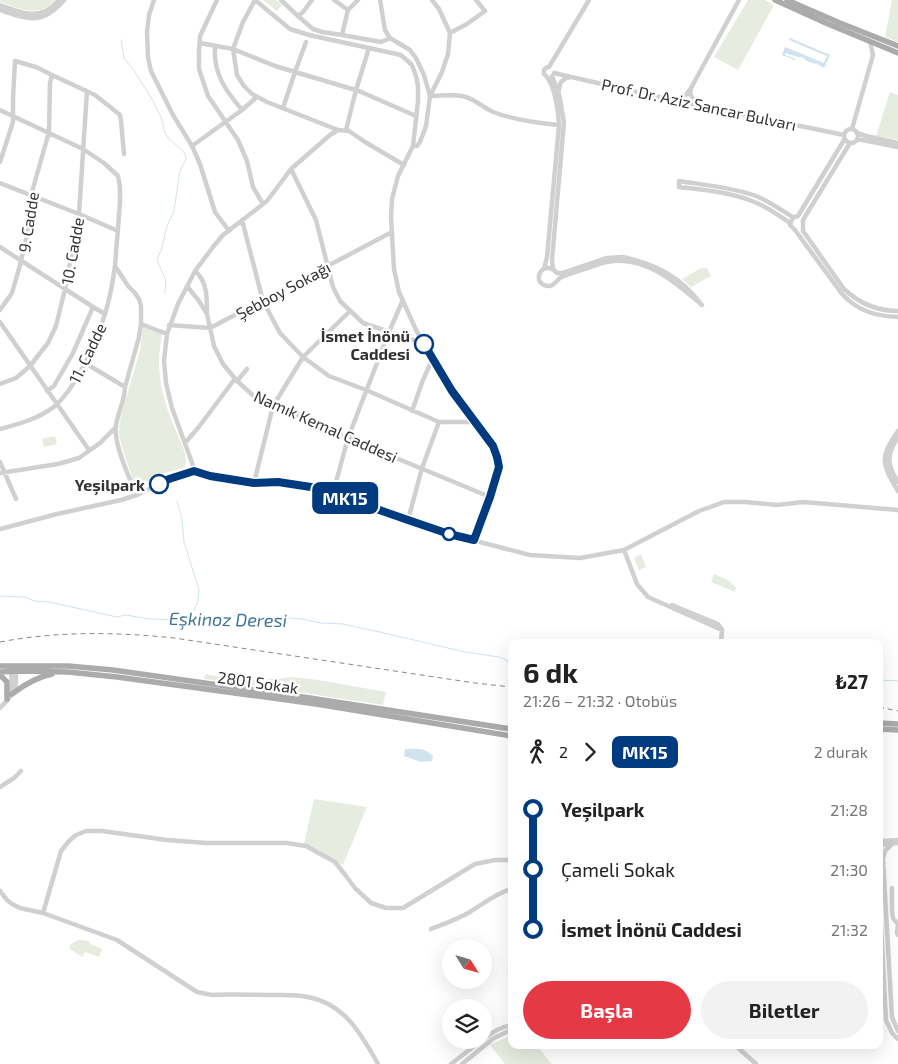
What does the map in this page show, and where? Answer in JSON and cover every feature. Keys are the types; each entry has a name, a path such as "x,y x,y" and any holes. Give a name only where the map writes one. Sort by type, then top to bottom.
{"main road":[{"path":"775,0 828,24 873,41 898,46"},
{"path":"787,0 898,53"},
{"name":"2801 Sokak","path":"0,666 13,669 117,677 237,693 508,736"},
{"name":"2801 Sokak","path":"0,673 13,669 68,666 113,670 252,689 508,729"},
{"path":"12,694 26,683 35,679 63,672"},
{"path":"0,673 7,682 6,701"},
{"path":"883,723 898,724"},
{"path":"883,729 898,730"}],"street":[{"path":"0,5 33,14 47,10 59,0"},
{"path":"0,10 34,19 51,12 64,0"},
{"path":"154,0 149,15 147,32 149,64 173,115 192,146 200,164 215,212 229,231"},
{"path":"218,0 200,36 199,69 208,96 238,140 247,161 253,187 263,204"},
{"path":"404,165 346,130 338,130 257,97 244,86 237,74 234,49 243,22 255,0 290,29 309,35 401,55 412,65 418,86 416,116 413,146 394,191 392,217 394,269 402,302 424,344 452,391 493,446 499,467 474,540"},
{"path":"281,0 313,29 381,42 390,38"},
{"path":"298,16 312,0"},
{"path":"334,0 348,10"},
{"path":"342,34 348,10 358,0"},
{"path":"380,0 385,30 390,38 410,50 416,58 424,75 430,96"},
{"path":"413,146 417,146 420,142 427,121 430,96 442,72 448,54 450,33 439,9 432,0"},
{"path":"450,33 468,24 485,11 476,0"},
{"path":"544,269 547,268 562,273 607,258 623,257 646,263 673,276 692,292 702,305 671,280 654,270 640,264 623,261 608,262 562,277 551,286 545,286 539,279 540,273 547,262 559,125 554,95 544,70 546,67 550,67 589,0"},
{"path":"676,100 686,95 691,88 739,0"},
{"path":"852,129 873,54 873,41"},
{"path":"283,108 306,42"},
{"path":"200,43 234,49 275,66 356,90 416,116"},
{"path":"215,46 214,57 219,76 228,93 242,110"},
{"path":"873,54 883,47"},
{"path":"346,130 369,48"},
{"path":"0,162 14,116 15,61 36,67 95,95 120,115 124,154"},
{"path":"550,67 554,70 553,74 559,94 564,128 552,260 557,276 556,282"},
{"path":"547,78 553,74"},
{"name":"Prof. Dr. Aziz Sancar Bulvarı","path":"553,74 844,138 850,143"},
{"name":"9. Cadde","path":"0,310 12,293 27,235 31,196 49,132 50,83 52,75"},
{"path":"559,94 559,86 562,81 572,77"},
{"path":"691,88 691,97 698,105"},
{"name":"10. Cadde","path":"0,384 16,378 30,366 48,343 56,326 79,214 87,91"},
{"path":"430,96 461,96 474,100 491,111 503,115 559,125"},
{"path":"192,146 257,97"},
{"path":"0,110 83,149"},
{"path":"852,129 866,136 898,143"},
{"path":"790,223 796,217 847,130 852,129"},
{"path":"194,471 172,408 166,383 164,361 169,325 195,270 213,247 229,231 267,201 291,169 338,130"},
{"path":"857,133 857,140"},
{"path":"898,147 857,140 850,143 803,220 804,234 844,289 852,297 875,308 898,311"},
{"name":"11. Cadde","path":"0,429 40,415 56,404 69,389 85,362 105,314 115,266 120,187 118,176 104,163 83,149"},
{"path":"291,169 316,220 333,287 340,300 363,323 424,344"},
{"path":"803,220 756,196 719,187 679,181 679,187 732,194 754,201 773,211 790,223 791,228 795,230 849,302 872,314 898,317"},
{"path":"0,183 118,231"},
{"path":"242,220 263,301 280,333 303,358 330,376 439,422 475,422"},
{"path":"795,230 799,230 804,226"},
{"name":"Şebboy Sokağı","path":"210,328 392,232"},
{"path":"0,247 105,314"},
{"path":"115,266 139,299 141,306 141,324 116,427 118,444 129,478 137,495"},
{"path":"195,270 204,281 207,314"},
{"name":"Namık Kemal Caddesi","path":"187,286 207,314 214,346 223,364 237,381 256,398 490,497"},
{"path":"333,493 348,438 402,302"},
{"path":"47,391 54,386 73,353 93,307"},
{"path":"254,483 273,406 303,358 350,311"},
{"path":"0,322 89,450"},
{"path":"141,324 167,334"},
{"path":"169,325 210,328"},
{"path":"412,411 433,358"},
{"path":"85,362 125,387"},
{"path":"185,442 198,428 234,380 237,381 247,369"},
{"path":"408,520 422,468 439,422"},
{"path":"2,473 58,464 79,458 100,443 116,427"},
{"path":"898,431 887,449 884,462 898,491"},
{"path":"898,437 891,449 889,462 891,471 898,482"},
{"path":"0,462 2,473 16,499"},
{"path":"0,530 57,514 121,500 137,495 169,479 194,471 210,476 254,483 278,482 324,489 449,534 530,555 580,558 625,549 699,511 724,502 777,505 803,502 897,510"},
{"path":"625,549 637,584 648,597 721,632 721,639"},
{"path":"0,708 17,685 13,669"},
{"path":"6,701 12,685 13,669"},
{"path":"0,787 21,771"},
{"path":"43,913 61,850 76,834 86,831 102,831 166,840 206,843 287,843 306,846 335,862 355,888 371,903 386,908 403,908 475,864 495,860 508,860"},
{"path":"883,841 896,843"},
{"path":"883,845 896,843"},
{"path":"896,843 884,851 883,860 892,1017 898,1031"},
{"path":"892,888 893,918 898,924 898,935"},
{"path":"431,929 469,913 493,897 508,890"},
{"path":"0,891 12,904 20,908 43,913 117,940 198,992 212,995 307,996 326,1002 341,1012 362,1035 378,1064"},
{"path":"883,963 886,1020 892,1033 898,1039"},
{"path":"492,1034 508,1025"},
{"path":"462,1064 494,1038 508,1031"},
{"path":"451,1064 471,1049"},
{"path":"739,1049 756,1064"},
{"path":"468,1051 472,1056"}],"shaded area":[{"path":"0,0 55,0 49,6 36,11 14,7 0,2"},
{"path":"263,0 276,0 282,5 277,11"},
{"path":"748,0 765,0 774,5 738,70 714,57"},
{"path":"892,0 898,0 898,42 885,37"},
{"path":"890,92 898,95 898,140 876,136"},
{"path":"701,268 707,268 711,276 691,287 682,279"},
{"path":"143,327 162,334 159,369 162,387 169,413 185,452 186,462 183,468 161,474 141,485 134,483 123,451 119,432 121,416 140,350"},
{"path":"55,436 57,444 44,447 42,439"},
{"path":"641,554 646,567 639,570 634,558"},
{"path":"714,574 728,580 736,588 735,592 711,582"},
{"path":"205,674 232,679 279,679 290,677 319,680 386,692 383,705 204,679"},
{"path":"314,799 367,807 343,865 304,844"},
{"path":"78,940 90,942 90,944 102,949 99,957 85,952 82,957 69,948 70,945"},
{"path":"508,1036 508,1049 539,1049 552,1064 505,1064 492,1048 492,1044"}],"water":[{"path":"790,38 830,55 824,68 802,57 785,53 785,55 795,60 782,55 785,47 824,63 827,56 789,40"},
{"path":"405,749 426,751 433,756 432,761 421,762 404,756"}],"waterway":[{"path":"121,40 124,58 153,101 161,117 165,133 181,149 186,159 179,176 174,211 167,226 157,260 166,281 165,293"},
{"path":"177,501 182,519 184,542 199,590 198,601 190,619"},
{"name":"Eşkinoz Deresi","path":"0,596 25,597 34,601 49,602 117,617 126,615 149,619 189,620 215,616 259,616 266,619 282,620 287,618 343,624 465,652 499,657 508,662"},
{"name":"Eşkinoz Deresi","path":"883,680 898,681"}],"railway":[{"path":"0,642 65,634 152,636 508,687"},
{"path":"883,708 898,711"}],"bus line":[{"name":"MK15","path":"159,484 194,471 237,481 254,483 278,482 324,489 449,534 474,540 499,467 497,457 493,446 452,391 424,344"}],"place":[{"name":"İsmet İnönü Caddesi","path":"424,344"},
{"name":"Yeşilpark","path":"159,484"}]}
